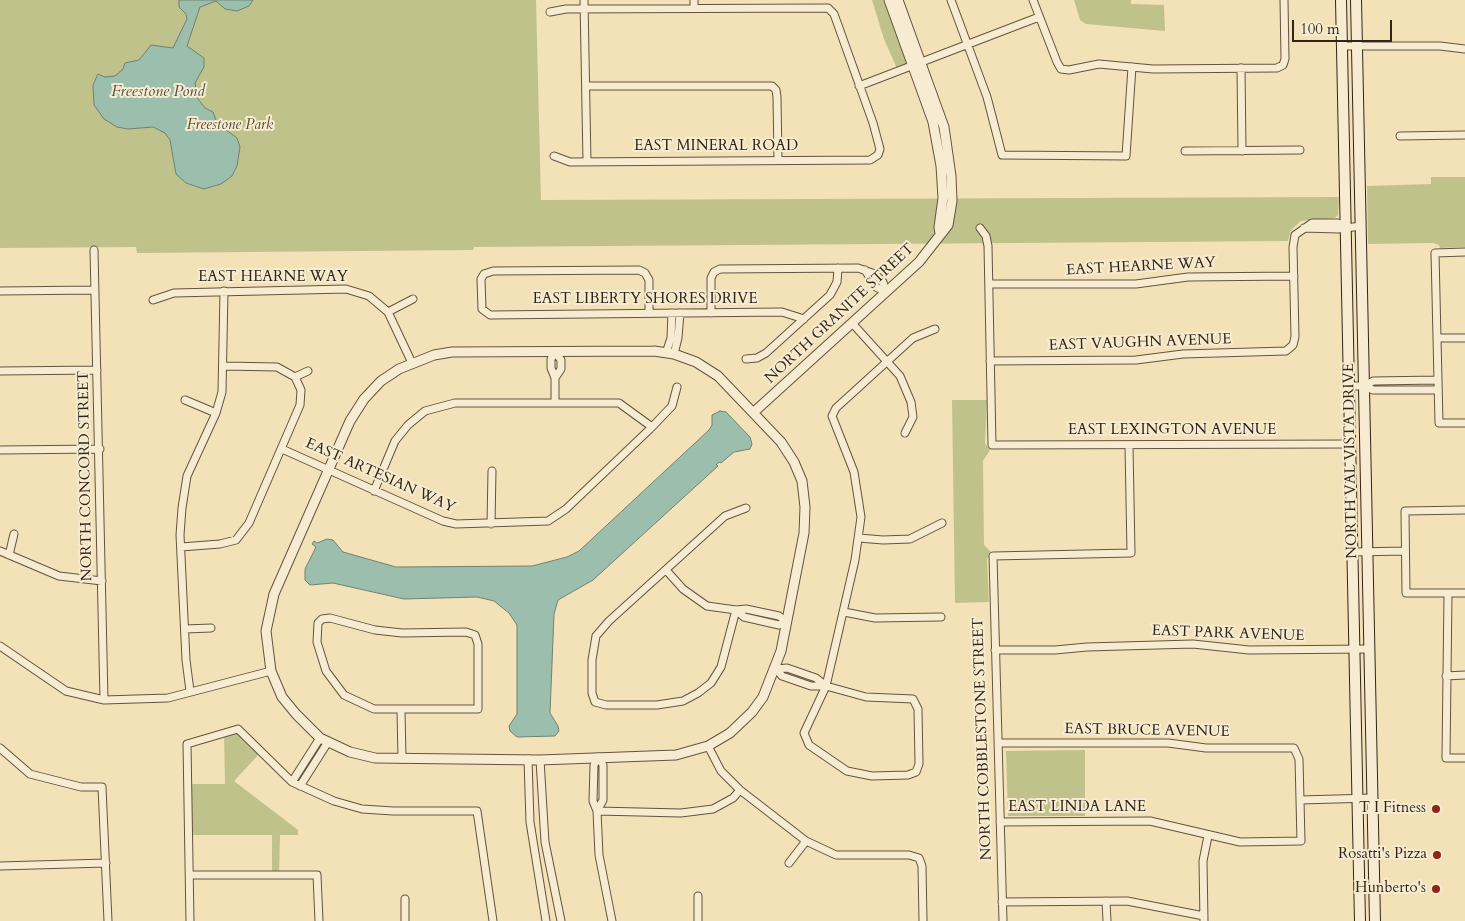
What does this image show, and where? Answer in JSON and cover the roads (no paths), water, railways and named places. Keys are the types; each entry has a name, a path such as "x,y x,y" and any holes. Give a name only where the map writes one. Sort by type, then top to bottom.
{"main road":[{"name":"NORTH VAL VISTA DRIVE","path":"1341,0 1360,921"},
{"name":"NORTH VAL VISTA DRIVE","path":"1356,0 1376,921"},
{"path":"1354,589 1362,593 1362,614 1369,633"}],"street":[{"path":"584,0 588,162"},
{"path":"694,0 694,8"},
{"path":"889,0 933,122 947,198"},
{"path":"898,0 944,127 950,160 947,198"},
{"path":"951,0 987,97 1002,155 1126,156 1132,67"},
{"path":"1033,0 1061,68 1069,70 1099,64 1132,67 1274,68 1283,65 1286,56 1284,0"},
{"path":"550,12 584,9 694,8 771,4 831,9 859,86 1039,17"},
{"path":"1342,46 1440,46 1465,49"},
{"path":"1241,68 1242,151"},
{"path":"586,86 765,84 774,88 777,97 778,160"},
{"name":"EAST MINERAL ROAD","path":"554,156 565,162 870,160 878,155 879,146 876,131 859,86"},
{"path":"1400,136 1465,135"},
{"path":"1185,151 1300,150"},
{"name":"NORTH GRANITE STREET","path":"754,412 924,257 940,233 938,227 947,198"},
{"path":"1294,276 1295,235 1304,228 1338,229 1361,226"},
{"path":"980,228 988,243 990,361"},
{"name":"NORTH CONCORD STREET","path":"94,250 100,449 104,700"},
{"path":"1465,252 1436,253 1439,423 1465,423"},
{"path":"746,359 757,358 766,353 833,292 837,282 838,268"},
{"path":"711,313 711,278 717,270 838,268 864,270 875,274 883,282 886,292"},
{"name":"EAST LIBERTY SHORES DRIVE","path":"649,314 648,278 645,273 639,270 493,271 484,274 481,281 481,306 485,313 649,314 782,312 804,319"},
{"name":"EAST HEARNE WAY","path":"988,284 1136,284 1188,277 1294,276"},
{"name":"EAST VAUGHN AVENUE","path":"990,361 1143,360 1189,354 1277,353 1290,348 1295,337 1294,276"},
{"path":"0,291 95,290"},
{"name":"EAST HEARNE WAY","path":"153,300 174,293 346,290 369,296 388,312 412,363"},
{"path":"190,691 184,629 181,547 182,508 187,476 216,413 222,392 224,291"},
{"path":"388,312 413,299"},
{"path":"670,353 676,313"},
{"path":"852,323 900,376 911,402 914,417 905,433"},
{"path":"776,669 782,676 811,686 826,686 861,696 907,697 915,700 918,718 919,764 916,772 908,775 872,776 853,773 842,768 816,750 807,742 804,736 805,730 826,686 844,612 859,538 861,517 854,472 832,416 836,408 913,338 935,329"},
{"path":"1437,338 1465,338"},
{"path":"452,352 556,352 670,353 696,362 718,376 754,412 781,442 794,462 802,481 805,507 804,533 776,669 763,698 752,712 730,733 708,746 676,755 535,759 402,759 366,756 350,752 324,740 296,714 282,697 271,671 266,631 274,594 350,421 364,399 381,381 412,363 452,352"},
{"path":"556,352 561,360 561,369 555,378 556,402"},
{"name":"EAST LEXINGTON AVENUE","path":"990,361 992,445 1351,444"},
{"path":"181,547 220,544 236,540 249,524 300,405 301,390 295,377 277,367 224,366"},
{"path":"0,371 97,370"},
{"path":"295,377 308,371"},
{"path":"1365,386 1373,381 1437,380"},
{"path":"1350,386 1365,386 1373,390 1437,390"},
{"name":"EAST ARTESIAN WAY","path":"282,449 442,521 456,524 548,521 566,509 652,427 672,406 677,387"},
{"path":"185,400 216,413"},
{"path":"374,491 395,441 408,425 425,411 455,403 619,403 652,427"},
{"name":"NORTH COBBLESTONE STREET","path":"1002,921 993,556 1131,553 1129,446"},
{"path":"0,450 100,449"},
{"path":"491,524 492,471"},
{"path":"736,610 721,667 710,683 698,693 683,701 657,705 606,705 595,702 592,693 592,660 596,636 609,621 725,516 746,508"},
{"path":"1465,510 1405,511 1406,593 1465,593"},
{"path":"859,538 910,539 942,523"},
{"path":"8,555 14,534"},
{"path":"0,552 58,576 102,581"},
{"path":"1353,552 1406,552"},
{"path":"666,570 683,590 707,606 736,610 746,609 779,616 787,622"},
{"path":"1448,594 1446,758 1465,758"},
{"path":"844,612 874,618 941,616"},
{"path":"330,618 375,630 402,633 466,632 475,635 478,644 478,709 401,710 374,709 344,695 326,672 317,642 317,626 322,619 330,618"},
{"path":"184,629 211,628"},
{"name":"EAST PARK AVENUE","path":"995,650 1055,650 1087,647 1193,644 1249,650 1370,649"},
{"path":"0,646 66,691 104,700 168,698 271,671"},
{"path":"1446,676 1465,675"},
{"path":"401,710 402,759"},
{"path":"190,921 187,744 238,729 292,782 334,801 362,809 477,811 493,921"},
{"path":"292,782 324,740"},
{"path":"300,786 324,740"},
{"name":"EAST BRUCE AVENUE","path":"998,743 1168,743 1206,748 1287,747 1296,750 1299,759 1300,800"},
{"path":"708,746 721,771 740,790 806,841 836,855 909,855 919,858 922,866 922,921"},
{"path":"0,748 30,774 81,787 102,787 108,921"},
{"path":"598,757 594,765 593,801 597,811 598,850 612,921"},
{"path":"535,759 530,822 546,921"},
{"path":"535,759 545,842 560,921"},
{"path":"597,811 681,813 713,809 733,798 740,790"},
{"path":"1300,800 1373,798"},
{"name":"EAST LINDA LANE","path":"1000,822 1150,821 1240,842 1301,841 1300,800"},
{"path":"1002,902 1127,902 1204,918 1203,861 1208,836"},
{"path":"789,864 806,841"},
{"path":"0,866 106,864"},
{"path":"190,875 317,875 319,921"},
{"path":"698,896 698,921"},
{"path":"405,899 405,921"},
{"path":"1106,902 1107,921"}],"water":[{"name":"Freestone Pond","path":"179,0 253,0 249,6 237,11 225,9 216,1 200,7 187,46 204,58 204,67 195,83 198,99 205,108 213,112 217,123 237,138 240,147 237,166 232,176 221,184 204,189 186,183 176,174 170,140 165,133 153,127 128,129 117,127 104,119 94,105 93,85 98,74 105,77 115,76 123,69 125,63 139,60 151,45 173,48 187,19 186,14 179,7"},
{"path":"720,411 726,412 750,437 752,444 750,449 734,452 721,463 719,462 716,465 718,466 593,580 558,600 554,614 550,713 558,726 559,731 555,736 517,737 510,731 509,726 517,714 517,625 509,613 494,601 477,597 404,599 333,583 310,585 305,580 305,569 316,547 312,544 314,541 317,543 327,539 333,540 343,552 396,567 532,566 567,557 579,551 709,430 712,425 712,415"}],"place":[{"name":"T I Fitness","path":"1436,809"},
{"name":"Rosatti's Pizza","path":"1437,855"},
{"name":"Hunberto's","path":"1436,889"}],"park label":[{"name":"Freestone Park","path":"230,126"}]}
